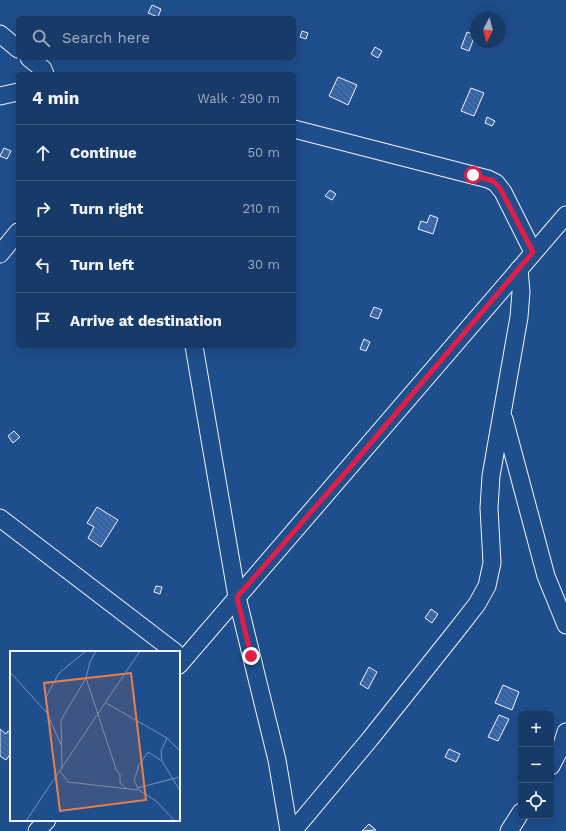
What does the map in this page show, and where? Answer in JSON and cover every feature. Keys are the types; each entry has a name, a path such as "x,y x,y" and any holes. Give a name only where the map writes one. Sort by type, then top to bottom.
{"street":[{"path":"0,34 16,47"},
{"path":"32,60 48,72"},
{"path":"0,96 16,92"},
{"path":"296,130 493,181 503,192 533,252"},
{"path":"180,657 237,597 566,215"},
{"path":"0,254 16,234"},
{"path":"293,831 463,622 477,604 487,586 492,563 489,508 491,476 519,317 521,292 519,269"},
{"path":"194,348 237,597 276,760 289,831"},
{"path":"502,414 546,576 566,625"},
{"path":"0,518 170,651"},
{"path":"554,760 562,745 566,732"},
{"path":"509,831 518,817"},
{"path":"37,831 46,821"}],"building":[{"path":"152,5 161,9 158,16 148,13"},
{"path":"302,31 308,33 306,39 300,37"},
{"path":"467,32 470,33 469,51 461,48"},
{"path":"375,47 382,51 378,58 371,54"},
{"path":"338,77 357,85 348,105 329,96"},
{"path":"471,88 484,93 474,116 461,111"},
{"path":"487,117 495,121 492,126 485,123"},
{"path":"4,148 11,151 7,159 0,156"},
{"path":"330,190 336,194 332,200 325,196"},
{"path":"430,215 438,218 433,234 418,229 421,221 427,223"},
{"path":"374,307 382,310 378,319 370,316"},
{"path":"364,339 370,342 366,351 360,349"},
{"path":"14,431 20,437 13,443 8,436"},
{"path":"97,507 118,520 101,547 88,538 94,527 87,523"},
{"path":"156,586 162,587 160,594 154,592"},
{"path":"431,609 438,614 432,623 425,618"},
{"path":"369,667 377,672 368,689 360,684"},
{"path":"503,685 519,692 512,710 495,703"},
{"path":"499,715 509,719 498,741 488,737"},
{"path":"0,729 6,734 8,731 10,732 10,754 6,760 0,756"},
{"path":"449,749 460,754 456,762 445,757"},
{"path":"369,824 376,830 362,831"}],"route":[{"path":"251,656 237,597 352,465 533,252 500,188 496,183 488,178 473,175"}]}
